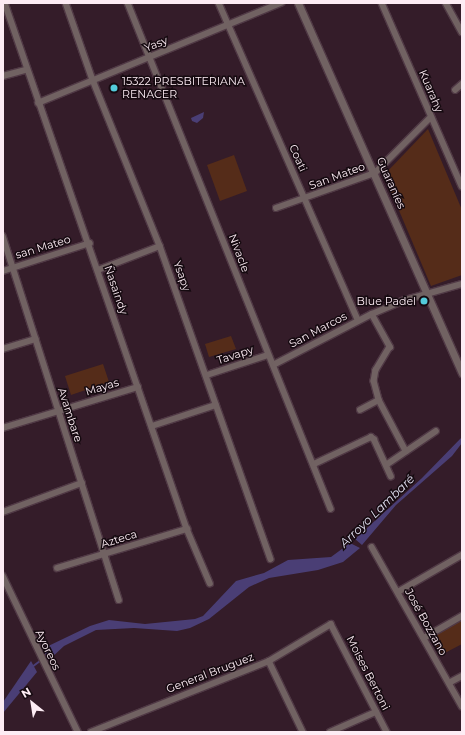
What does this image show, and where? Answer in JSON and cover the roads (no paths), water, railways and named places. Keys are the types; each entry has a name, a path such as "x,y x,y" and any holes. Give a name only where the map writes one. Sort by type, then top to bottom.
{"street":[{"name":"Ñasaindy","path":"5,3 26,70 90,243 188,529 210,583"},
{"name":"Ysapy","path":"66,3 93,80 160,246 208,375 216,405 271,559"},
{"name":"Nivacle","path":"128,3 268,354 275,364 331,509"},
{"name":"Coati","path":"219,3 358,320"},
{"name":"Yasy","path":"38,103 229,26 281,3"},
{"name":"Guaraníes","path":"298,3 375,173 462,372"},
{"name":"Kuarahy","path":"382,3 462,186"},
{"path":"446,3 462,32"},
{"path":"3,76 26,70"},
{"path":"455,90 462,84"},
{"name":"San Mateo","path":"276,208 375,173 431,117"},
{"name":"Avambare","path":"3,236 58,411 106,554 119,600"},
{"name":"san Mateo","path":"3,271 90,243"},
{"path":"98,270 160,246"},
{"name":"San Marcos","path":"275,364 358,320 402,301 428,295 462,284"},
{"path":"372,314 390,347 376,370 374,380 379,400 406,451"},
{"path":"3,349 35,339"},
{"name":"Tavapy","path":"208,375 268,354"},
{"name":"Mayas","path":"3,428 138,386"},
{"path":"360,410 379,400"},
{"path":"152,426 216,405"},
{"path":"386,465 436,431"},
{"path":"314,464 371,437 374,439 391,476"},
{"path":"3,512 82,482"},
{"name":"Azteca","path":"57,568 188,529"},
{"name":"José Bozzano","path":"372,547 462,706"},
{"path":"398,592 462,555"},
{"name":"Ayoreos","path":"3,576 36,649 78,732"},
{"path":"424,638 462,616"},
{"name":"General Bruguez","path":"91,732 269,661 331,624"},
{"name":"Moises Bertoni","path":"331,624 387,732"},
{"path":"269,661 303,732"},
{"path":"449,683 462,676"},
{"path":"330,732 376,712"}],"waterway":[{"name":"Arroyo Lambaré","path":"32,667 48,655"}],"place":[{"name":"15322 PRESBITERIANA RENACER","path":"114,88"},
{"name":"Blue Padel","path":"424,301"}]}
